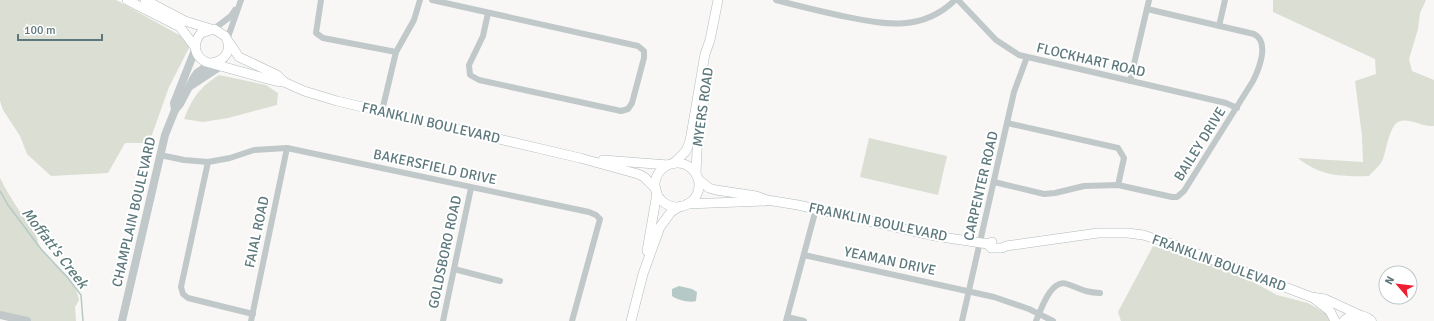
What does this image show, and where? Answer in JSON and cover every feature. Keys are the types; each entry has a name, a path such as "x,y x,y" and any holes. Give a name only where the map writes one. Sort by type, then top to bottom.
{"main road":[{"path":"127,0 180,27 202,60 211,63 217,62 225,57 228,52 228,40 222,33 185,21 145,0"},
{"name":"MYERS ROAD","path":"670,164 686,151 690,141 705,54 710,40 718,0"},
{"path":"195,49 198,37 201,33 212,29"},
{"name":"FRANKLIN BOULEVARD","path":"228,40 239,57 277,75 284,82"},
{"name":"MYERS ROAD","path":"697,176 697,150 710,55 710,40"},
{"name":"FRANKLIN BOULEVARD","path":"211,63 284,82 323,98 580,158 638,174 644,177 657,191"},
{"name":"FRANKLIN BOULEVARD","path":"580,158 670,164"},
{"path":"631,321 643,274 657,191 658,175 670,164 686,165 697,176 697,193 664,220 643,274"},
{"name":"FRANKLIN BOULEVARD","path":"697,176 712,189 756,196 767,200 816,209 935,236 984,243 1002,242 1006,246 1098,233 1128,233 1143,235 1169,242 1311,297 1330,311 1335,321"},
{"path":"657,191 660,198 669,205 684,205"},
{"name":"FRANKLIN BOULEVARD","path":"684,205 767,200"},
{"name":"FRANKLIN BOULEVARD","path":"1311,297 1325,298 1367,318"},
{"path":"1344,321 1350,317 1367,318"}],"street":[{"path":"212,29 231,16 241,0"},
{"path":"228,40 241,0"},
{"path":"321,0 316,33 324,38 396,52"},
{"path":"382,111 396,52 414,20 420,0"},
{"path":"432,0 638,46 644,51 644,58 632,103 628,109 621,111 479,80 470,75 469,64 483,36 488,13"},
{"path":"776,0 814,10 893,25 919,21 932,16 956,0"},
{"name":"FLOCKHART ROAD","path":"956,0 996,40 1012,51 1027,57 1226,103 1237,108"},
{"path":"1130,81 1149,0"},
{"path":"1219,26 1225,0"},
{"name":"BAILEY DRIVE","path":"994,182 1044,194 1084,186 1118,185 1172,197 1180,195 1237,108 1257,73 1263,47 1262,42 1254,34 1147,9"},
{"name":"CHAMPLAIN BOULEVARD","path":"175,110 174,103 195,49"},
{"name":"CARPENTER ROAD","path":"962,321 984,243 994,182 1014,92 1027,57"},
{"name":"CHAMPLAIN BOULEVARD","path":"122,321 165,135 175,110 180,104 188,87 197,73 211,63"},
{"path":"188,87 221,66"},
{"path":"1007,123 1118,148 1124,158 1118,185"},
{"name":"BAKERSFIELD DRIVE","path":"160,155 184,160 208,162 230,158 254,150 287,148 589,212 596,215 600,220 572,321"},
{"name":"FAIAL ROAD","path":"251,321 287,148"},
{"path":"208,162 181,287 183,294 188,298 253,314"},
{"name":"GOLDSBORO ROAD","path":"443,321 471,188"},
{"path":"804,321 786,319 816,209"},
{"name":"YEAMAN DRIVE","path":"804,255 970,291 1010,302 1053,321"},
{"path":"454,269 500,280"},
{"path":"1036,321 1050,290 1058,284 1067,284 1084,292 1100,293"},
{"path":"0,315 27,321"}],"shaded area":[{"path":"0,0 116,0 192,42 169,87 149,143 125,143 108,173 51,176 27,154 20,136 3,110 0,101"},
{"path":"1273,0 1426,0 1420,13 1418,29 1409,59 1412,71 1434,80 1434,126 1404,120 1397,123 1391,132 1382,161 1369,176 1349,176 1323,172 1314,169 1298,158 1363,162 1362,136 1355,81 1376,74 1375,59 1273,12"},
{"path":"219,75 266,85 278,93 277,105 228,118 203,122 184,119 197,94"},
{"path":"869,138 947,156 938,195 860,177"},
{"path":"0,178 13,201 36,235 40,247 73,283 79,300 75,307 76,321 29,321 0,315"},
{"path":"1153,246 1200,259 1237,273 1277,295 1308,303 1330,316 1329,321 1121,321 1118,312"},
{"path":"679,286 692,289 697,292 696,301 684,301 672,296 672,289"}],"waterway":[{"name":"Moffatt's Creek","path":"0,191 8,205 41,249 68,278 81,295 83,321"}]}
